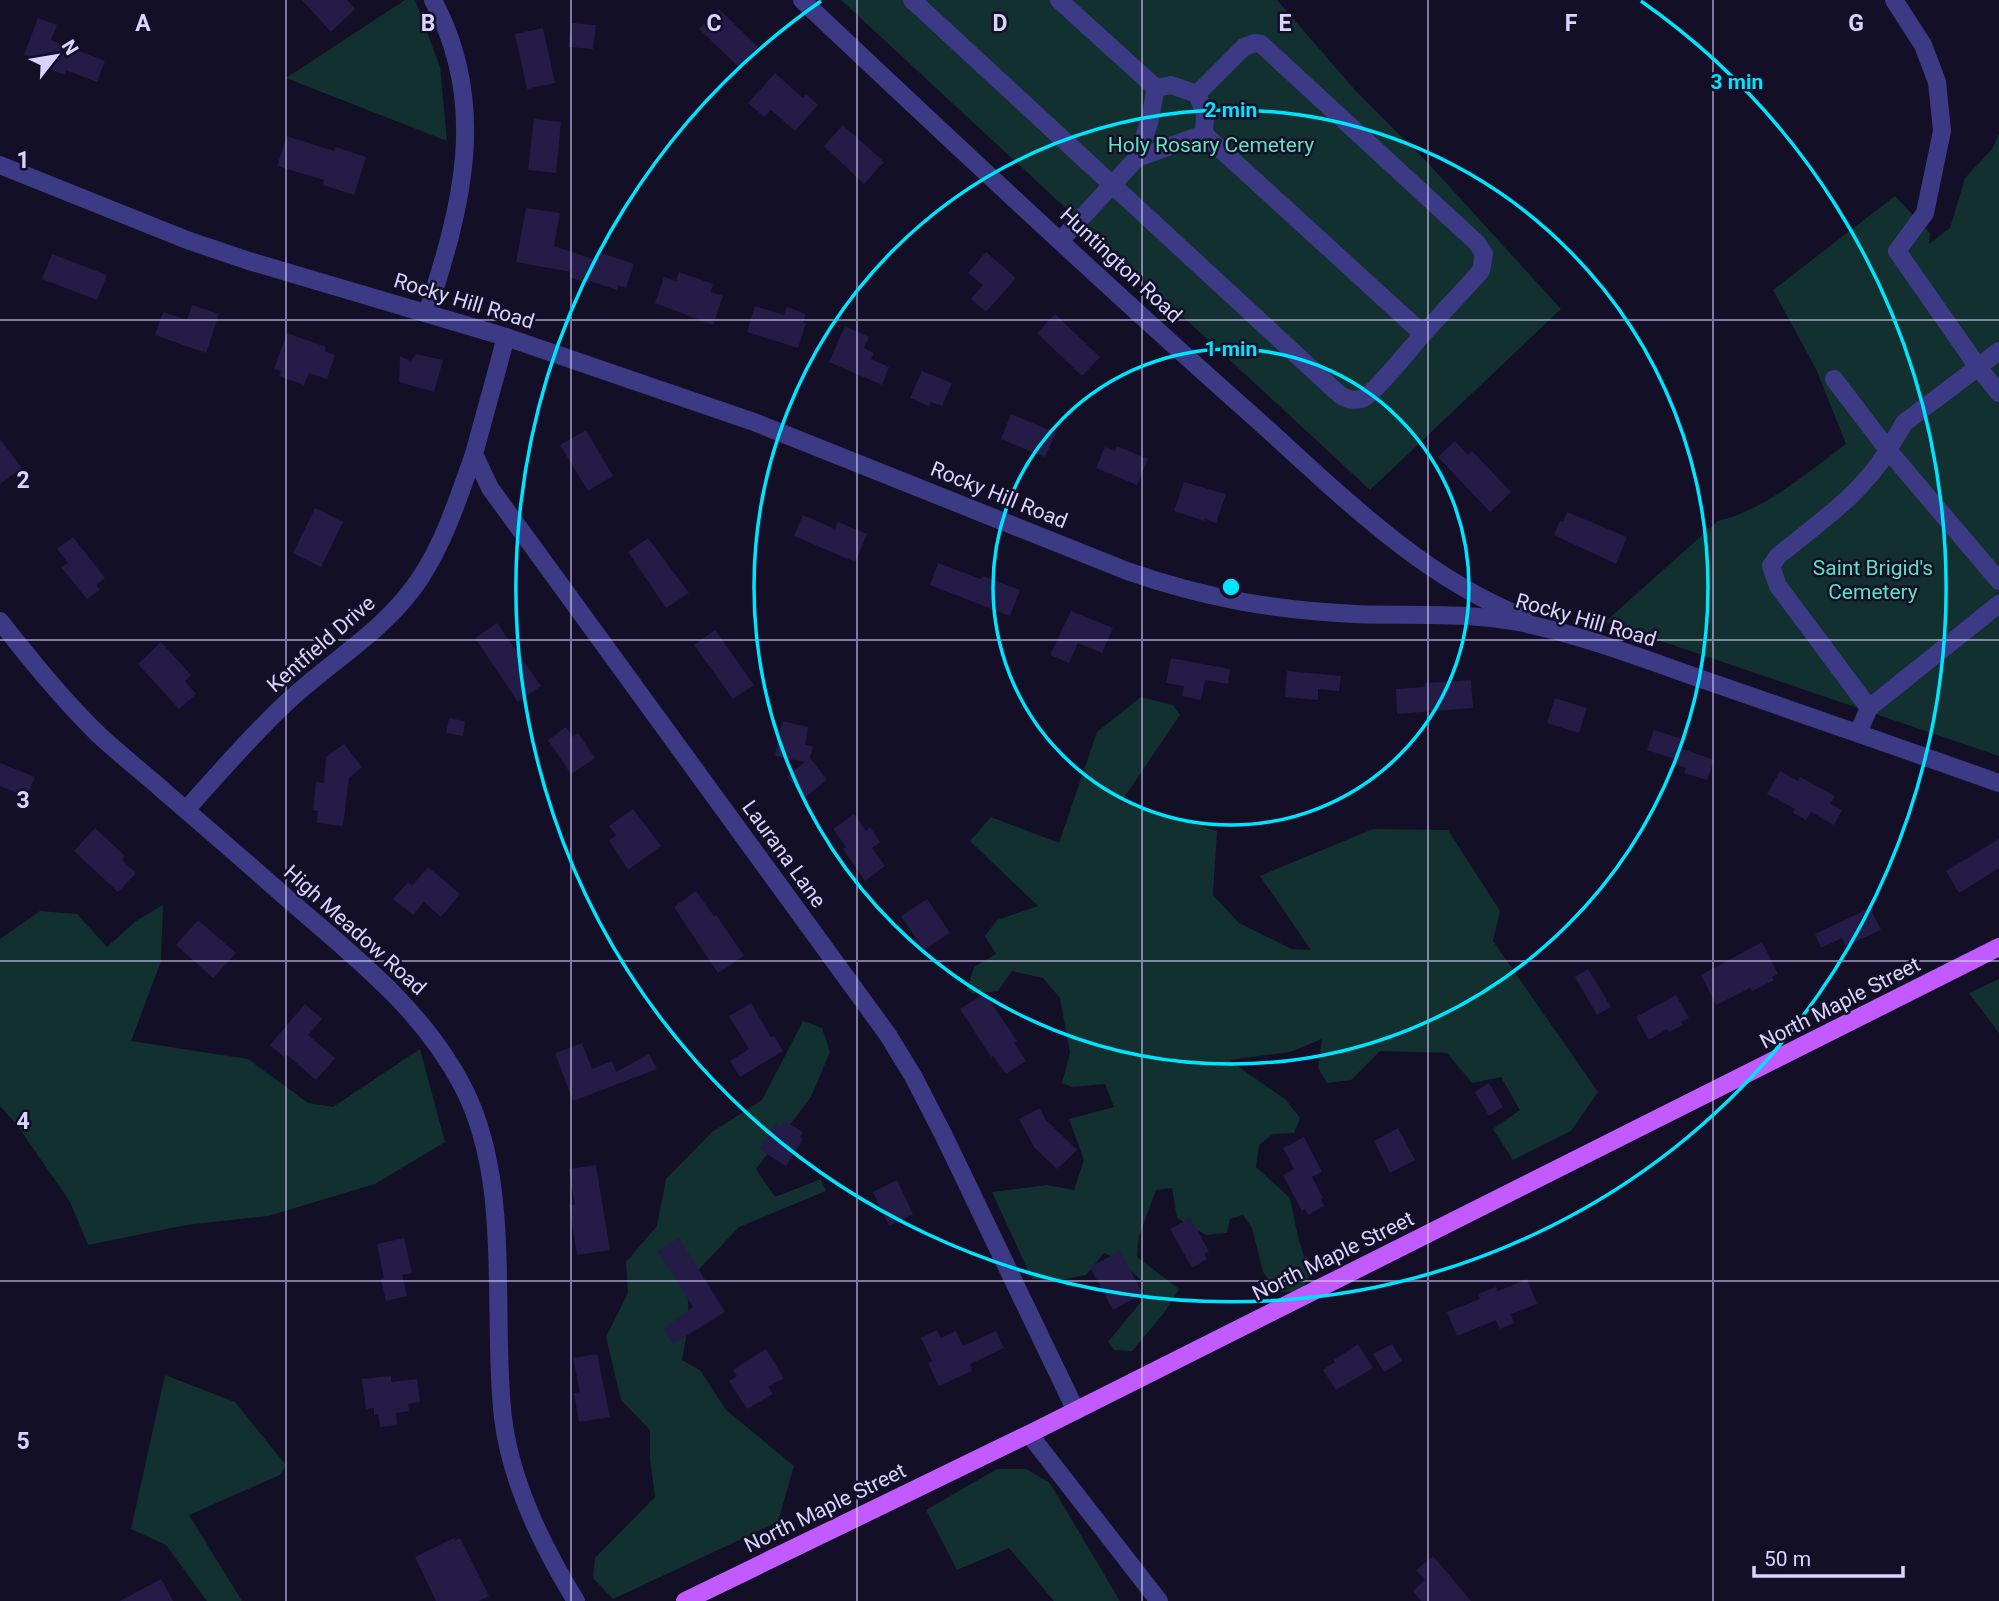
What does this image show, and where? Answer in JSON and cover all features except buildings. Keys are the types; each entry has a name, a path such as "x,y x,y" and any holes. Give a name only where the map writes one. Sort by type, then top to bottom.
{"main road":[{"name":"North Maple Street","path":"685,1601 1076,1411 1999,947"}],"street":[{"path":"427,313 460,196 467,124 466,103 457,58 433,0"},
{"name":"Huntington Road","path":"802,0 1187,358 1403,548 1463,589 1564,634"},
{"path":"912,0 1111,186 1346,399 1360,400 1368,396 1481,271 1484,254 1477,243 1261,44 1244,47 1197,94"},
{"path":"1059,0 1156,88"},
{"path":"1894,0 1923,45 1937,82 1942,131 1925,214 1897,251 1999,393"},
{"path":"1156,88 1171,85 1197,94 1205,114 1204,134"},
{"path":"1138,158 1156,88"},
{"path":"1061,240 1138,158 1204,134"},
{"path":"1204,134 1423,334"},
{"name":"Rocky Hill Road","path":"0,165 187,240 314,281 506,337 754,422 1167,585 1206,596 1268,607 1355,614 1497,619 1564,634 1648,660 1999,783"},
{"path":"474,454 506,337"},
{"path":"1868,708 1778,586 1771,566 1778,556 1857,491 1877,468 1904,423 1999,351"},
{"path":"1834,379 1888,450 1999,581"},
{"name":"Kentfield Drive","path":"186,810 286,703 375,631 403,602 438,548 474,454"},
{"name":"Laurana Lane","path":"474,454 490,488 888,1035 914,1076 1076,1411"},
{"path":"1858,733 1868,708 1999,604"},
{"name":"High Meadow Road","path":"0,621 49,683 99,735 383,982 434,1038 463,1086 484,1135 491,1175 500,1387 509,1449 529,1512 576,1601"},
{"path":"1029,1434 1159,1601"}],"green space":[{"path":"405,0 415,0 440,67 447,141 286,78"},
{"name":"Holy Rosary Cemetery","path":"841,0 1277,0 1355,90 1428,163 1561,309 1370,490"},
{"name":"Saint Brigid's Cemetery","path":"1999,134 1999,756 1605,622 1718,521 1769,499 1846,444 1816,369 1773,290 1895,196 1930,233 1929,244 1950,228 1965,178 1992,149"},
{"path":"1141,697 1173,705 1180,715 1121,802 1217,831 1213,895 1239,923 1292,949 1311,950 1260,876 1373,829 1448,830 1500,911 1493,941 1598,1092 1571,1131 1513,1160 1493,1129 1520,1110 1501,1077 1472,1083 1447,1053 1380,1051 1351,1080 1327,1083 1318,1068 1322,1039 1290,1052 1229,1060 1286,1100 1300,1118 1294,1133 1273,1134 1259,1145 1256,1167 1290,1198 1310,1276 1300,1292 1279,1292 1263,1272 1252,1228 1243,1215 1230,1219 1227,1233 1206,1235 1177,1218 1172,1188 1156,1190 1139,1236 1137,1257 1179,1289 1164,1313 1132,1351 1114,1350 1108,1342 1145,1297 1142,1281 1120,1261 1104,1253 1086,1275 1061,1280 1032,1279 992,1192 1047,1185 1074,1190 1084,1160 1069,1119 1114,1107 1105,1084 1072,1087 1062,1083 1070,1053 1060,998 1043,978 1012,971 998,991 973,994 967,989 974,967 996,954 985,936 997,920 1038,906 970,841 991,817 1059,843 1097,732"},
{"path":"163,905 161,961 131,1041 248,1059 308,1103 333,1107 420,1049 445,1142 375,1184 268,1216 186,1225 88,1245 70,1202 17,1125 0,1106 0,939 40,911 77,914 107,947 136,921"},
{"path":"1999,979 1999,1033 1969,993"},
{"path":"803,1021 822,1028 830,1052 811,1097 756,1169 775,1197 821,1179 826,1191 739,1227 687,1282 689,1321 682,1360 700,1370 726,1410 794,1466 778,1522 613,1599 593,1578 595,1558 655,1497 650,1459 650,1430 621,1400 606,1337 628,1293 626,1262 657,1226 666,1179 712,1132 762,1100"},
{"path":"165,1375 235,1402 286,1465 280,1475 189,1515 242,1601 207,1601 166,1545 131,1529"},
{"path":"997,1469 1026,1469 1050,1483 1120,1601 1054,1601 1009,1548 957,1570 926,1510"}]}
